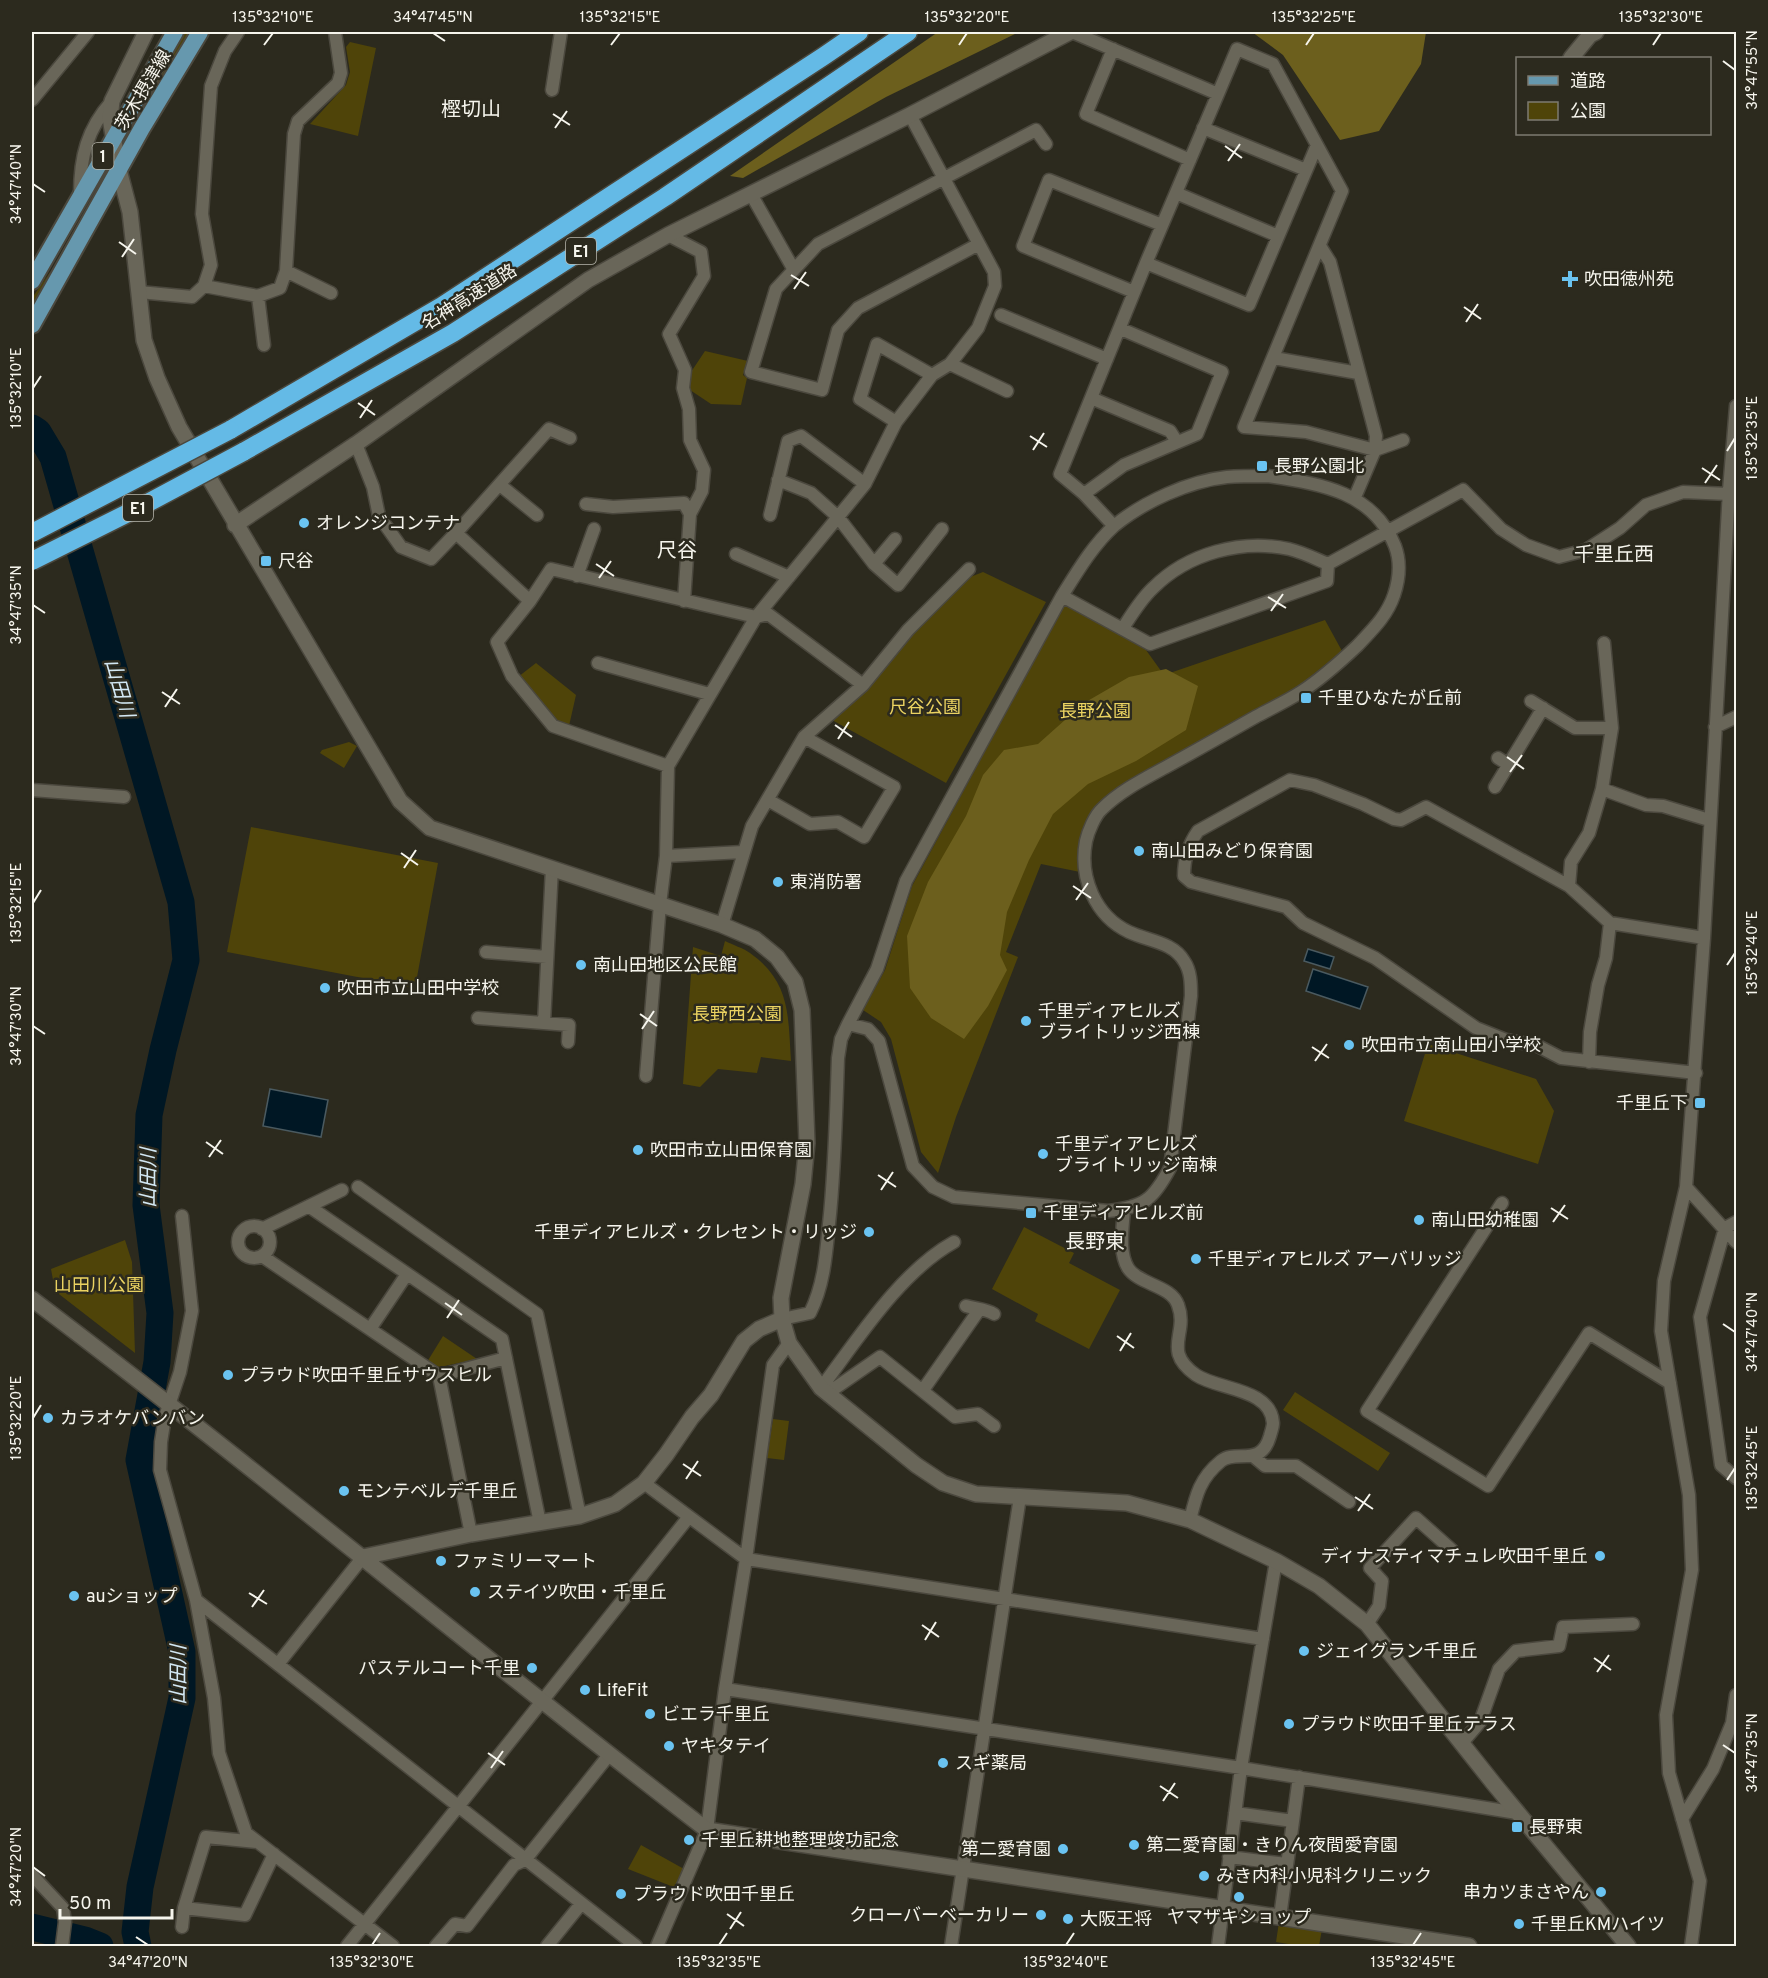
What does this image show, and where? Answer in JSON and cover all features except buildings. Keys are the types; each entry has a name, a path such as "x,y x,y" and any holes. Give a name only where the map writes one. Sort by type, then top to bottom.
{"highway":[{"name":"名神高速道路","path":"32,533 230,429 442,306 859,32"},
{"name":"名神高速道路","path":"32,561 243,452 453,333 664,198 908,32"}],"main road":[{"name":"茨木摂津線","path":"32,280 175,32"},
{"name":"茨木摂津線","path":"32,325 200,32"}],"street":[{"path":"32,100 88,32"},
{"path":"80,195 80,168 91,130 98,117 112,101 146,32"},
{"path":"139,292 192,297 204,286 211,265 201,214 212,86 225,51 238,32"},
{"path":"204,286 258,296 280,288 286,271 294,134 298,121 338,83 341,73 335,32"},
{"path":"552,90 561,32"},
{"path":"235,525 356,444 588,280 668,235 1071,32 1218,94"},
{"path":"1572,57 1590,35 1596,32"},
{"path":"1114,526 1084,494 1060,474 1146,263 1238,48 1273,64 1342,191 1244,427 1306,432 1376,450 1403,441"},
{"path":"1113,49 1086,114 1190,160"},
{"path":"112,101 110,118 119,170 130,212 144,340 157,378 179,427 235,525 400,801 430,828 722,925 755,939 777,957 795,982 802,1010 807,1143 803,1184 781,1298 782,1319 789,1343 825,1391 916,1465 943,1483 976,1494 1127,1503 1190,1520 1276,1561 1319,1586 1367,1624 1461,1744 1628,1947"},
{"path":"646,1076 666,856 668,766 756,617 865,484 896,422 932,375 950,364 978,328 995,286 994,272 910,115"},
{"path":"1203,128 1306,170"},
{"path":"979,244 858,308 838,330 822,390 752,372 776,290 818,244 1036,130 1046,144"},
{"path":"1146,263 1249,305 1317,145"},
{"path":"1134,292 1023,246 1049,180 1162,225"},
{"path":"1176,193 1278,236"},
{"path":"751,194 794,270"},
{"path":"668,235 700,252 704,276 669,334 685,370 683,388 689,409 690,440 704,470 702,491 690,514 684,601"},
{"path":"1320,246 1330,262 1376,436 1376,450 1354,497"},
{"path":"286,271 331,293"},
{"path":"258,296 264,345"},
{"path":"1001,315 1107,358"},
{"path":"1084,494 1124,465 1197,434 1222,372 1121,329"},
{"path":"896,422 860,399 877,344 932,375"},
{"path":"1274,357 1358,373"},
{"path":"950,364 1007,391"},
{"path":"1091,398 1170,431 1178,442"},
{"path":"1691,1947 1700,1881 1670,1773 1666,1715 1692,1570 1689,1495 1661,1330 1664,1281 1686,1187 1696,1073 1715,727 1737,406"},
{"path":"356,444 373,488 379,516 401,547 431,559 549,429 570,438"},
{"path":"770,515 788,441 801,436 865,484"},
{"path":"278,1664 363,1557 471,1534 580,1516 615,1504 644,1483 711,1395 744,1341 759,1329 782,1319 810,1313 819,1295 826,1254 833,1184 838,1058 841,1039 848,1024 877,969 906,881 1062,596 1085,560 1114,526 1151,501 1183,488 1224,478 1268,476 1307,482 1354,497 1374,513 1389,532 1397,552 1399,579 1391,605 1378,625 1347,656 1302,691 1126,789 1100,810 1086,839 1084,864 1087,882 1094,900 1108,918 1128,932 1171,947 1184,961 1191,979 1191,996 1170,1168 1160,1187 1144,1203 1108,1211 954,1197 933,1187 913,1166 879,1041 868,1029 848,1024"},
{"path":"778,480 811,493 838,517 874,564 898,585 942,529"},
{"path":"500,485 537,515"},
{"path":"1123,628 1153,587 1182,566 1207,554 1247,545 1290,549 1328,564 1463,490 1501,529 1526,545 1559,557 1586,550 1620,528 1646,505 1683,492 1732,499"},
{"path":"586,504 612,507 684,502 690,514"},
{"path":"577,576 594,529"},
{"path":"456,533 530,601"},
{"path":"874,564 895,539"},
{"path":"736,554 789,577"},
{"path":"1062,596 1150,644 1327,581 1328,564"},
{"path":"668,766 553,726 512,676 497,642 530,601 551,569 756,617 768,614 863,685"},
{"path":"722,925 752,826 804,737 863,685 909,630 969,569"},
{"path":"1569,886 1571,862 1589,833 1602,789 1612,728 1604,644"},
{"path":"598,663 709,694"},
{"path":"1531,701 1575,728 1612,728"},
{"path":"1495,787 1503,761 1542,708"},
{"path":"1715,727 1737,717"},
{"path":"768,800 810,824 838,822 864,837 894,788 804,737"},
{"path":"1696,1073 1561,1058 1536,1045 1506,1040 1476,1028 1375,958 1303,923 1286,907 1191,882 1184,876 1184,862 1190,843 1198,831 1290,780 1324,789 1394,819 1401,820 1426,807 1569,886 1610,923 1704,938"},
{"path":"1602,789 1647,805 1664,806 1710,820"},
{"path":"32,790 124,797"},
{"path":"666,856 743,852"},
{"path":"544,1023 552,868"},
{"path":"1588,1062 1590,1032 1598,985 1606,958 1610,923"},
{"path":"486,952 547,957"},
{"path":"478,1018 569,1025 568,1042"},
{"path":"358,1187 537,1314 580,1516"},
{"path":"1686,1187 1731,1225 1737,1242"},
{"path":"262,1229 342,1190"},
{"path":"1502,1203 1368,1411 1488,1486 1589,1333 1670,1383"},
{"path":"310,1207 502,1339 540,1523"},
{"path":"1124,1209 1122,1251 1128,1269 1165,1291 1178,1302 1182,1317 1177,1343 1180,1361 1197,1376 1258,1398 1269,1411 1273,1424 1269,1441 1262,1450 1253,1456 1224,1459 1208,1474 1197,1489 1190,1520"},
{"path":"182,1216 192,1311 180,1372 169,1402 161,1442 160,1470 196,1600 214,1698 219,1753 246,1833 393,1947"},
{"path":"1731,1225 1700,1317 1721,1466 1737,1478"},
{"path":"248,1228 262,1229 270,1242 266,1252 262,1256 252,1258 243,1254 238,1240 240,1235 248,1228"},
{"path":"825,1391 890,1296 937,1251 954,1242"},
{"path":"262,1256 439,1376 471,1534"},
{"path":"370,1329 407,1274"},
{"path":"32,1299 169,1402 609,1755 707,1830 1469,1947"},
{"path":"966,1306 994,1314"},
{"path":"923,1390 979,1310"},
{"path":"657,1947 707,1830 725,1689 773,1365 789,1343"},
{"path":"825,1391 880,1357 956,1417 978,1414 994,1426"},
{"path":"439,1376 506,1358"},
{"path":"1253,1456 1265,1466 1296,1466 1348,1502"},
{"path":"644,1483 746,1559 1263,1639"},
{"path":"951,1947 1020,1497"},
{"path":"347,1947 688,1518"},
{"path":"1367,1624 1379,1606 1382,1581 1370,1568 1416,1518 1453,1551"},
{"path":"1218,1947 1241,1768 1276,1561"},
{"path":"196,1600 636,1947"},
{"path":"1461,1744 1480,1722 1499,1669 1516,1651 1559,1646 1563,1627 1633,1624"},
{"path":"725,1689 1517,1813"},
{"path":"1683,1819 1713,1769 1732,1723 1737,1695"},
{"path":"436,1947 455,1924 468,1926 514,1865 525,1860 609,1755"},
{"path":"1280,1917 1299,1778"},
{"path":"1235,1813 1293,1821"},
{"path":"182,1927 184,1908 206,1837 258,1842"},
{"path":"184,1908 245,1915 274,1854"},
{"path":"1230,1857 1287,1864"},
{"path":"32,1875 63,1908 65,1922 62,1946"},
{"path":"547,1947 581,1904"}],"green space":[{"path":"184,32 189,32 141,114 139,110"},
{"path":"938,32 1019,32 886,97 743,178 730,176"},
{"path":"1252,32 1426,32 1421,64 1379,131 1340,140 1283,55"},
{"path":"350,42 376,48 358,136 310,124 346,85 350,72 346,47"},
{"path":"50,272 52,273 32,308 32,298"},
{"path":"705,351 748,361 743,375 747,378 741,405 711,404 687,388 691,372"},
{"name":"尺谷公園","path":"983,572 1046,602 946,783 832,720 868,689 913,633 965,579"},
{"name":"長野公園","path":"1070,606 1146,650 1164,675 1325,620 1342,651 1299,686 1124,784 1095,808 1080,872 1041,864 1006,952 1018,957 956,1117 938,1173 921,1152 891,1039 881,1022 863,1010 885,970 912,886 1063,607"},
{"path":"536,663 576,695 569,726 560,725 518,677"},
{"path":"1166,669 1198,686 1186,730 1136,761 1088,784 1053,814 1029,860 1007,912 1000,955 1007,970 988,1006 964,1039 931,1018 910,988 907,936 928,882 966,816 983,775 1004,750 1038,744 1084,703 1129,677"},
{"path":"349,742 357,746 344,768 320,753 322,750"},
{"path":"251,827 438,863 415,988 227,952"},
{"name":"長野西公園","path":"725,941 747,951 763,964 780,988 788,1015 791,1061 761,1057 757,1073 718,1069 700,1087 683,1084 693,947 721,956"},
{"path":"1428,1044 1536,1079 1554,1111 1538,1164 1404,1121"},
{"path":"1024,1227 1074,1253 1069,1263 1120,1290 1089,1349 1035,1321 1038,1314 992,1289"},
{"name":"山田川公園","path":"125,1240 132,1262 135,1353 55,1291 51,1269"},
{"path":"443,1336 477,1359 440,1367 427,1362"},
{"path":"1295,1392 1390,1453 1378,1471 1283,1410"},
{"path":"773,1419 789,1421 784,1460 767,1458"},
{"path":"641,1845 684,1869 676,1888 628,1869"},
{"path":"1279,1922 1322,1929 1319,1946 1276,1942"}],"water":[{"path":"1308,949 1334,957 1330,969 1304,961"},
{"path":"1313,969 1368,987 1360,1009 1306,991"},
{"path":"270,1089 328,1100 321,1137 263,1126"}],"waterway":[{"name":"山田川","path":"32,428 38,432 53,457 181,902 186,960 149,1115 146,1205 160,1313 157,1362 139,1460 182,1652 182,1698 140,1887 135,1932 138,1946"},
{"path":"32,1927 100,1946"}],"place":[{"name":"吹田徳州苑","path":"1570,279"},
{"name":"長野公園北","path":"1262,466"},
{"name":"オレンジコンテナ","path":"304,523"},
{"name":"尺谷","path":"266,561"},
{"name":"千里ひなたが丘前","path":"1306,698"},
{"name":"南山田みどり保育園","path":"1139,851"},
{"name":"東消防署","path":"778,882"},
{"name":"南山田地区公民館","path":"581,965"},
{"name":"吹田市立山田中学校","path":"325,988"},
{"name":"千里ディアヒルズ ブライトリッジ西棟","path":"1026,1021"},
{"name":"吹田市立南山田小学校","path":"1349,1045"},
{"name":"千里丘下","path":"1700,1103"},
{"name":"吹田市立山田保育園","path":"638,1150"},
{"name":"千里ディアヒルズ ブライトリッジ南棟","path":"1043,1154"},
{"name":"千里ディアヒルズ前","path":"1031,1213"},
{"name":"南山田幼稚園","path":"1419,1220"},
{"name":"千里ディアヒルズ・クレセント・リッジ","path":"869,1232"},
{"name":"千里ディアヒルズ アーバリッジ","path":"1196,1259"},
{"name":"プラウド吹田千里丘サウスヒル","path":"228,1375"},
{"name":"カラオケバンバン","path":"48,1418"},
{"name":"モンテベルデ千里丘","path":"344,1491"},
{"name":"ディナスティマチュレ吹田千里丘","path":"1600,1556"},
{"name":"ファミリーマート","path":"441,1561"},
{"name":"ステイツ吹田・千里丘","path":"475,1592"},
{"name":"auショップ","path":"74,1596"},
{"name":"ジェイグラン千里丘","path":"1304,1651"},
{"name":"パステルコート千里","path":"532,1668"},
{"name":"LifeFit","path":"585,1690"},
{"name":"ビエラ千里丘","path":"650,1714"},
{"name":"プラウド吹田千里丘テラス","path":"1289,1724"},
{"name":"ヤキタテイ","path":"669,1746"},
{"name":"スギ薬局","path":"943,1763"},
{"name":"長野東","path":"1517,1827"},
{"name":"千里丘耕地整理竣功記念","path":"689,1840"},
{"name":"第二愛育園・きりん夜間愛育園","path":"1134,1845"},
{"name":"第二愛育園","path":"1063,1849"},
{"name":"みき内科小児科クリニック","path":"1204,1876"},
{"name":"串カツまさやん","path":"1601,1892"},
{"name":"プラウド吹田千里丘","path":"621,1894"},
{"name":"ヤマザキショップ","path":"1239,1897"},
{"name":"クローバーベーカリー","path":"1041,1915"},
{"name":"大阪王将","path":"1068,1919"},
{"name":"千里丘KMハイツ","path":"1519,1924"}],"district":[{"name":"樫切山","path":"471,109"},
{"name":"尺谷","path":"677,550"},
{"name":"千里丘西","path":"1614,554"},
{"name":"長野東","path":"1095,1241"}]}
